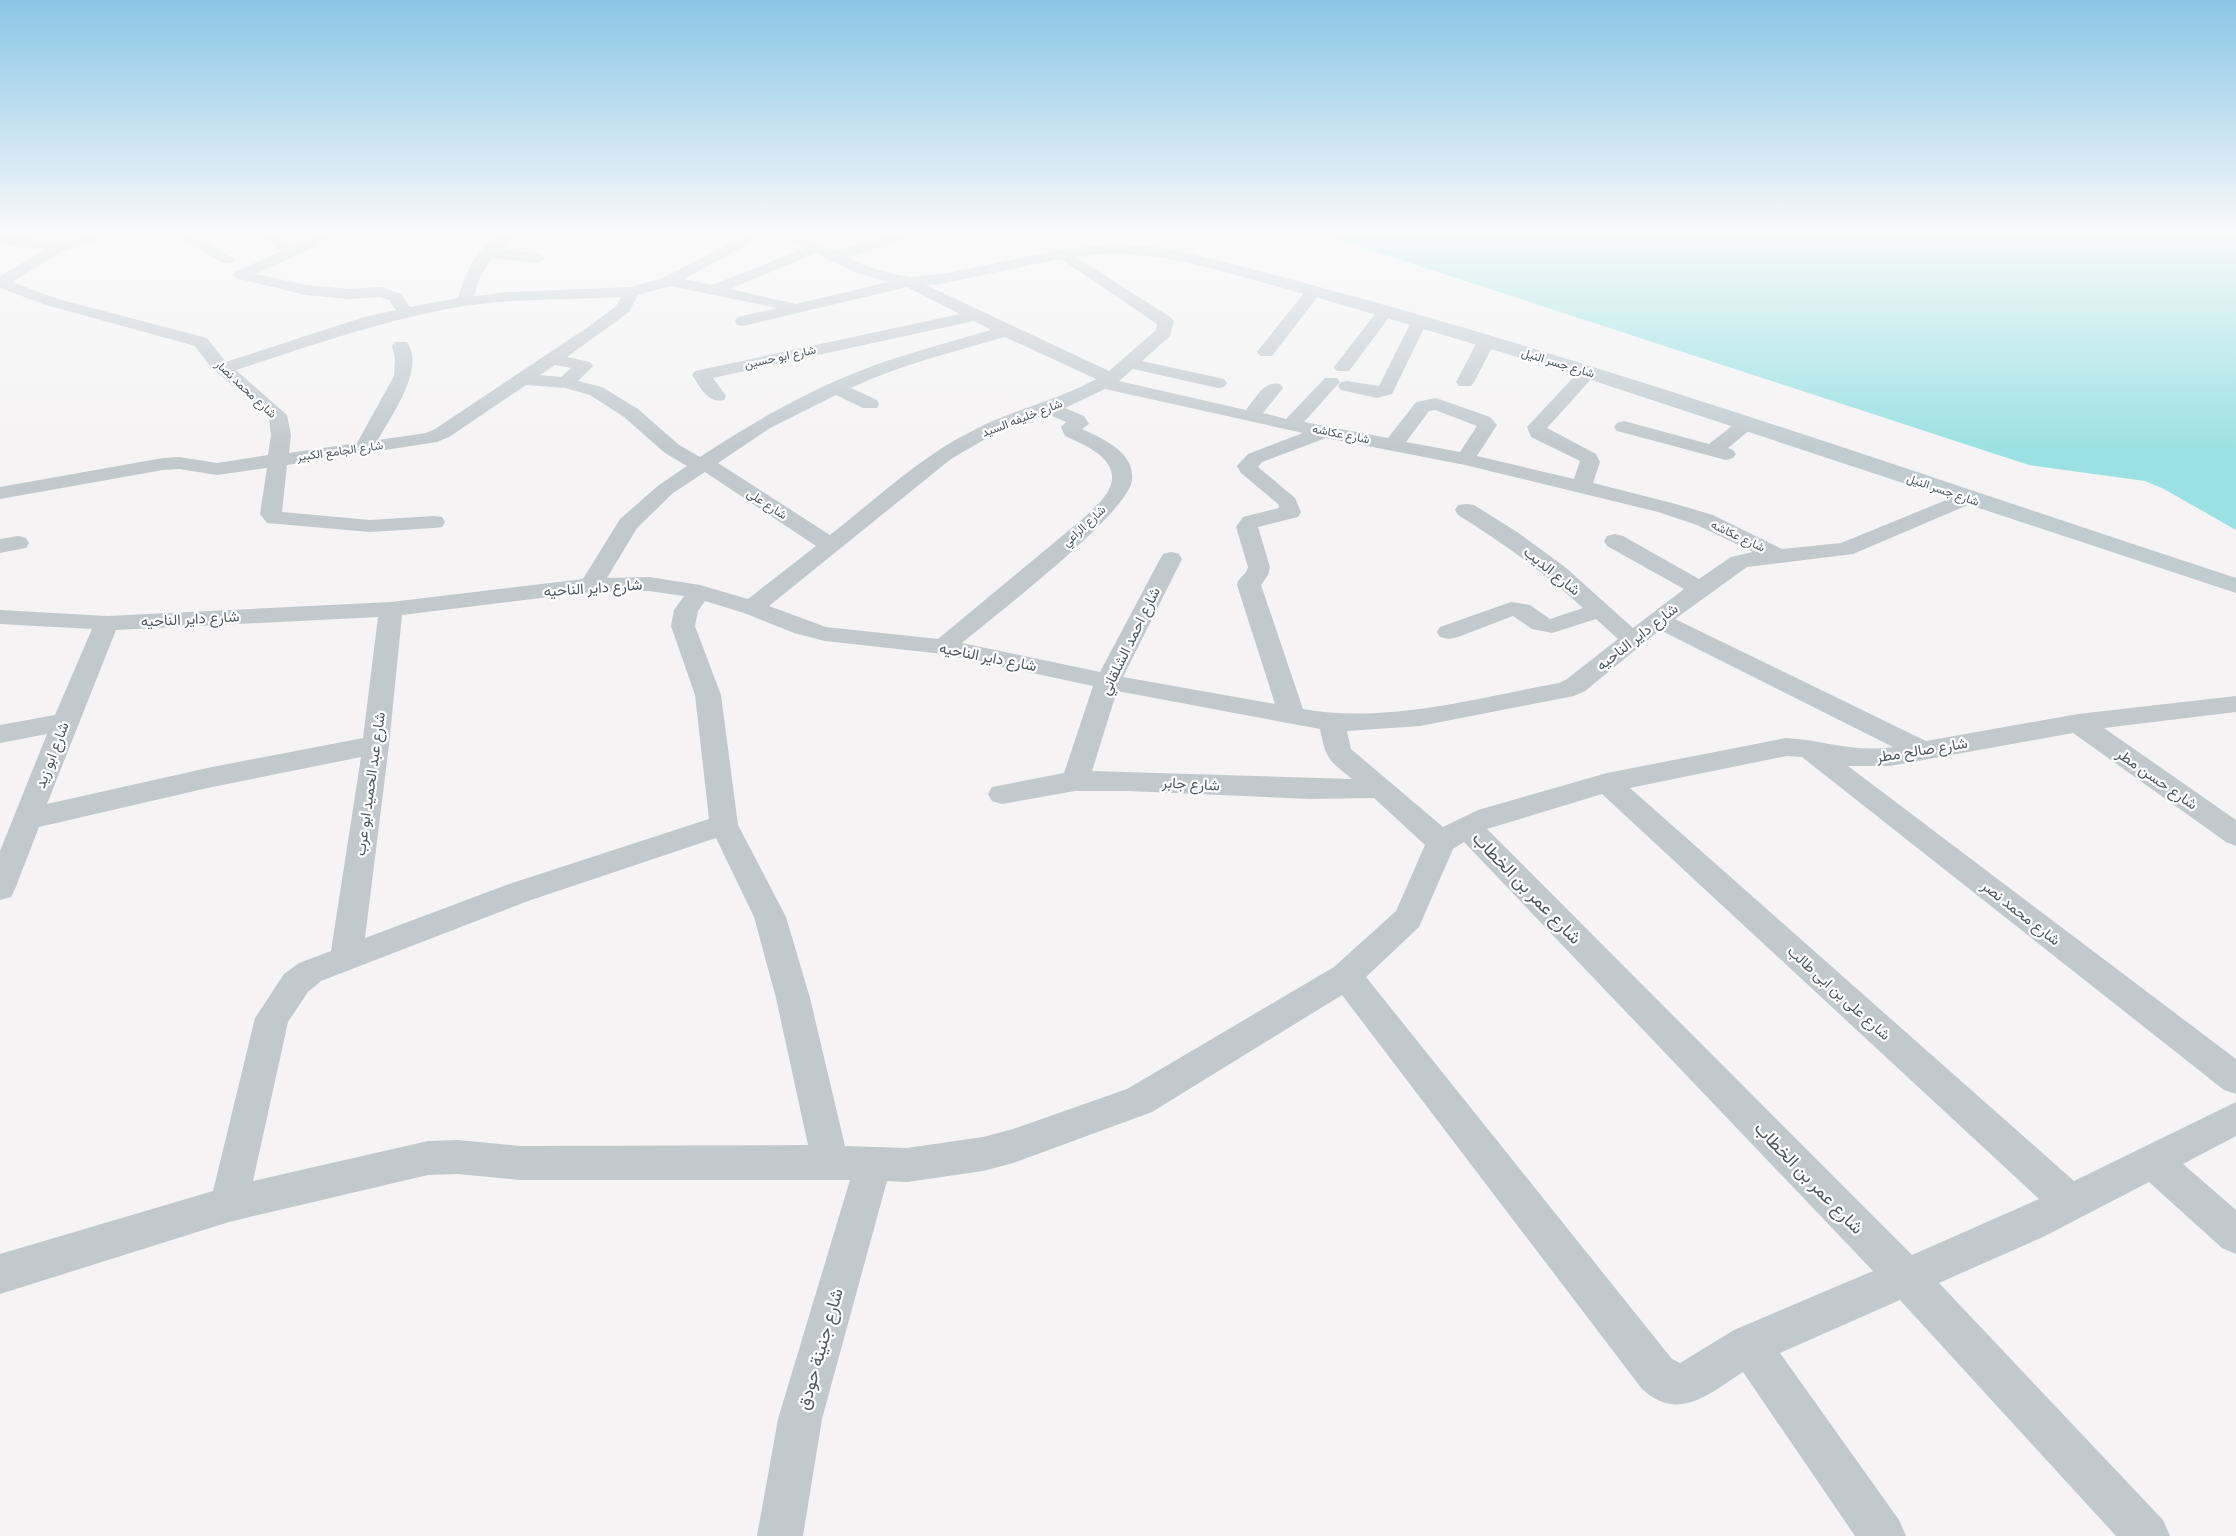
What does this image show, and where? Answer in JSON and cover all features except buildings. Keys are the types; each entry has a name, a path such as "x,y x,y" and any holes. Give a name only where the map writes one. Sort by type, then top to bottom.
{"street":[{"name":"شارع محمد نصار","path":"62,305 201,342 216,362 278,416 281,435 271,514 275,518 370,526 434,522"},
{"path":"400,305 405,312"},
{"path":"224,368 387,324 405,312 445,305"},
{"name":"شارع الجامع الكبير","path":"0,494 163,464 179,463 218,470 418,441 436,436 553,359 623,309 625,305"},
{"path":"783,305 799,308"},
{"path":"743,321 813,305"},
{"name":"شارع عكاشه","path":"953,305 1106,381 1291,425 1465,459 1510,475 1581,487 1687,514 1778,555"},
{"name":"شارع خليفه السيد","path":"752,608 944,455 1002,423 1048,407 1106,381 1164,332 1166,322 1140,305"},
{"path":"1266,352 1303,305"},
{"name":"شارع جسر النيل","path":"1360,305 1588,372 1748,423 2236,586"},
{"path":"1343,367 1385,312"},
{"name":"شارع ابو حسين","path":"717,396 701,375 975,316"},
{"path":"1291,425 1339,384 1377,392 1386,390 1419,322"},
{"path":"591,585 628,524 666,488 763,424 835,388 910,359 1006,331"},
{"path":"1465,382 1486,342"},
{"path":"364,448 403,376 404,359 402,346"},
{"path":"553,359 584,366 565,383"},
{"path":"1129,363 1218,383"},
{"path":"1581,487 1590,462 1589,458 1538,433 1537,427 1588,372"},
{"name":"شارع على","path":"523,379 565,383 596,391 631,413 672,449 702,464 830,546"},
{"path":"835,388 870,404"},
{"path":"1251,416 1274,388"},
{"path":"1394,444 1423,406 1436,404 1483,421 1488,425 1465,459"},
{"name":"شارع الراعي","path":"943,647 1094,521 1117,494 1122,481 1121,468 1114,457 1103,446 1072,432 1071,427 1079,424 1078,420 1048,407"},
{"path":"1624,427 1719,453 1748,423"},
{"path":"1292,716 1249,584 1249,581 1257,575 1259,567 1247,527 1252,522 1290,512 1291,507 1288,502 1248,469 1247,466 1256,458 1326,431"},
{"name":"شارع داير الناحيه","path":"0,617 107,623 391,609 591,585 649,584 700,592 831,636 943,647 1332,724 1420,717 1564,690 1576,685 1658,620 1740,562 1778,555 1845,549 1968,498"},
{"name":"شارع الديب","path":"1466,510 1509,537 1556,572 1633,640"},
{"path":"1615,541 1700,589"},
{"name":"شارع احمد الشلقاني","path":"1075,781 1108,681 1171,559"},
{"path":"700,592 686,610 683,626 708,695 724,825 770,916 793,998 830,1162"},
{"name":"شارع عبد الحميد ابو عرب","path":"346,959 376,745 391,609"},
{"path":"1449,632 1511,609 1522,610 1540,624 1552,626 1599,610"},
{"path":"1658,620 1923,751"},
{"name":"شارع ابو زيد","path":"0,889 65,722 107,623"},
{"name":"شارع صالح مطر","path":"1454,834 1488,817 1608,783 1773,749 1807,748 1855,758 1872,758 1923,751 2078,723 2236,704"},
{"path":"0,734 65,722"},
{"name":"شارع حسن مطر","path":"2078,723 2236,835"},
{"name":"شارع عمر بن الخطاب","path":"1332,724 1338,753 1381,788 1454,834 1906,1277 2147,1536"},
{"path":"27,819 212,776 376,745"},
{"name":"شارع محمد نصر","path":"1807,748 2236,1078"},
{"name":"شارع جابر","path":"1002,794 1075,781 1128,781 1310,789 1381,788"},
{"name":"شارع على بن ابى طالب","path":"1608,783 2071,1202"},
{"path":"229,1204 272,1018 296,983 310,972 520,892 724,825"},
{"path":"0,1274 229,1204 428,1158 458,1158 520,1163 830,1162 907,1165 983,1154 1013,1146 1139,1101 1346,976 1408,918 1454,834"},
{"path":"1346,976 1618,1326 1662,1379 1677,1385 1685,1384 1749,1345 2031,1223 2236,1118"},
{"path":"2152,1161 2236,1235"},
{"name":"شارع جنينة حودق","path":"780,1536 800,1418 873,1164"},
{"path":"1749,1345 1883,1536"}],"water":[{"path":"1538,305 2236,305 2236,530 2164,489 2145,481 2029,465"}]}
